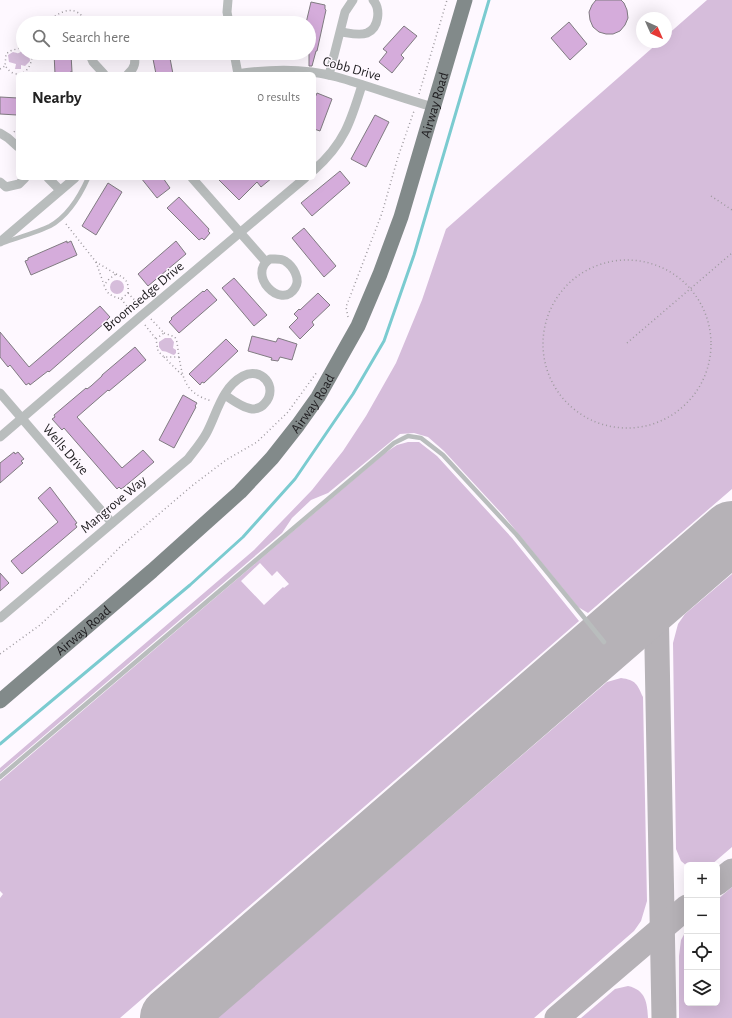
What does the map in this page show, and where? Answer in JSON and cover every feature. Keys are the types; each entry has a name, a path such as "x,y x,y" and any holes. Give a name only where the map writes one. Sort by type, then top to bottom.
{"main road":[{"name":"Airway Road","path":"0,700 152,571 240,492 272,458 318,397 358,326 380,274 401,217 465,0"}],"street":[{"path":"228,0 228,16"},
{"path":"330,75 346,12 349,4 353,0"},
{"path":"341,32 360,34 367,33 372,30 376,25 378,13 378,7 373,0"},
{"path":"92,60 102,72"},
{"path":"130,72 134,66 135,60"},
{"path":"235,60 237,72"},
{"name":"Cobb Drive","path":"256,72 274,70 309,72"},
{"name":"Cobb Drive","path":"316,73 330,75 362,84 433,107"},
{"path":"316,168 340,142 352,118 362,84"},
{"path":"0,134 8,138 16,146"},
{"path":"0,182 6,187 19,184 23,180"},
{"path":"50,180 60,190"},
{"path":"0,243 72,180"},
{"path":"194,180 266,262"},
{"name":"Broomsedge Drive","path":"0,437 303,180"},
{"name":"Mangrove Way","path":"0,618 188,459 206,434 222,399 239,378 247,374 260,374 265,379 270,389 268,400 257,409 245,407 222,399"},
{"name":"Wells Drive","path":"0,393 112,523"}],"lane":[{"path":"0,243 50,226 68,211 83,189 87,180"},
{"path":"0,777 394,443 408,436 421,438 443,455 516,534 604,642"}],"path":[{"path":"349,318 346,307 382,213 447,0"},
{"path":"55,16 72,10 77,11 83,16"},
{"path":"5,66 6,54 16,49"},
{"path":"24,72 30,66 32,60"},
{"path":"0,69 5,66"},
{"path":"5,66 16,73"},
{"path":"711,196 732,210"},
{"path":"61,217 96,262 107,293 121,299 132,312 153,320 164,332 175,337 182,375 188,388 200,397 222,399"},
{"path":"628,343 732,253"},
{"path":"621,258 651,262 677,274 691,288 698,296 710,323 712,352 703,381 686,405 664,420 638,428 618,428 587,419 565,403 550,381 543,355 543,329 552,304 568,282 593,266 621,258"},
{"path":"96,262 126,279 128,283 128,292 140,306 141,316 145,327 156,339 158,351 182,375"},
{"path":"104,285 109,278 116,274"},
{"path":"110,295 113,292"},
{"path":"121,299 128,292"},
{"path":"156,339 164,332"},
{"path":"164,357 179,357"},
{"path":"0,654 40,625 82,586 119,548 192,485 226,460 256,442 288,412 321,367"}],"shaded area":[{"path":"707,0 732,0 732,489 588,613 578,607 504,516 444,451 428,437 414,433 400,434 328,493 311,500 292,518 282,533 0,773 0,768 254,550 312,490 343,451 366,416 396,363 422,300 446,229 652,48 672,48 672,31"},
{"path":"13,52 16,53 16,60 30,61 25,66 21,65 21,69 15,69 16,64 9,62 8,55"},
{"path":"117,280 122,282 124,287 122,292 117,294 112,292 110,287 112,282"},
{"path":"165,338 171,338 174,342 173,348 176,350 176,353 174,355 162,351 159,347 159,342"},
{"path":"408,442 419,442 437,456 512,538 579,621 120,1018 0,1018 0,898 3,894 0,891 0,781 385,453 397,445","holes":["260,563 272,576 277,571 289,584 284,588 283,587 264,605 241,581"]},
{"path":"732,574 732,847 714,862 684,862 684,864 681,861 676,849 673,643 678,624 685,614"},
{"path":"621,678 633,681 643,697 647,901 641,921 634,931 534,1018 217,1018 607,682"},
{"path":"732,887 732,1018 679,1018 679,956 681,940 684,934 684,1006 720,1006 720,897"},
{"path":"628,986 634,988 642,994 646,1002 648,1018 581,1018 615,989"}],"building":[{"path":"596,0 621,0 624,3 628,18 620,31 613,34 606,34 599,32 593,27 589,12"},
{"path":"311,2 325,5 326,10 317,51 316,16 308,16"},
{"path":"569,22 587,44 570,60 551,38"},
{"path":"404,26 417,36 401,55 404,58 392,73 379,62 387,52 383,49"},
{"path":"54,60 71,60 72,72 55,72"},
{"path":"153,60 170,60 173,72 156,72"},
{"path":"309,60 314,60 312,66 309,66"},
{"path":"317,93 332,99 320,131 316,130"},
{"path":"0,97 16,98 16,115 0,114"},
{"path":"375,115 389,122 366,167 351,159"},
{"path":"340,171 350,183 312,216 301,203"},
{"path":"143,180 164,180 170,188 157,198"},
{"path":"219,180 270,180 261,187 257,182 239,200"},
{"path":"108,183 122,192 96,235 82,226"},
{"path":"179,197 209,229 208,231 210,233 204,240 202,238 199,240 167,208"},
{"path":"304,228 336,266 324,277 292,238"},
{"path":"67,241 67,243 71,241 77,255 31,275 25,261 28,260 28,258"},
{"path":"176,241 186,254 148,286 138,274"},
{"path":"234,278 267,315 254,326 222,288"},
{"path":"207,289 217,300 179,333 169,322 172,319 171,318"},
{"path":"318,293 330,305 312,322 314,325 300,339 289,327 298,318 294,314"},
{"path":"100,306 110,317 107,321 49,372 48,371 30,385 29,383 26,385 10,365 8,367 0,357 0,332 29,367"},
{"path":"252,336 276,342 278,338 297,344 292,360 280,357 278,361 271,360 272,358 248,351"},
{"path":"226,339 238,351 200,385 189,374"},
{"path":"135,347 146,360 77,417 122,468 143,450 154,462 124,487 121,489 119,487 117,489 64,428 62,430 52,419 55,417 54,415 86,388 87,389 91,386"},
{"path":"183,395 197,403 174,448 159,440"},
{"path":"14,452 15,454 18,452 24,459 21,461 23,463 0,483 0,463"},
{"path":"50,487 77,523 75,524 77,527 22,574 11,561 58,522 38,498"},
{"path":"0,573 9,583 0,591"}],"waterway":[{"path":"0,744 190,585 243,537 295,479 353,394 384,341 414,255 489,0"}],"taxiway":[{"path":"656,597 664,1018"},
{"path":"720,881 732,871"},
{"path":"557,1018 684,910"}],"runway":[{"path":"171,1018 732,532"}]}
